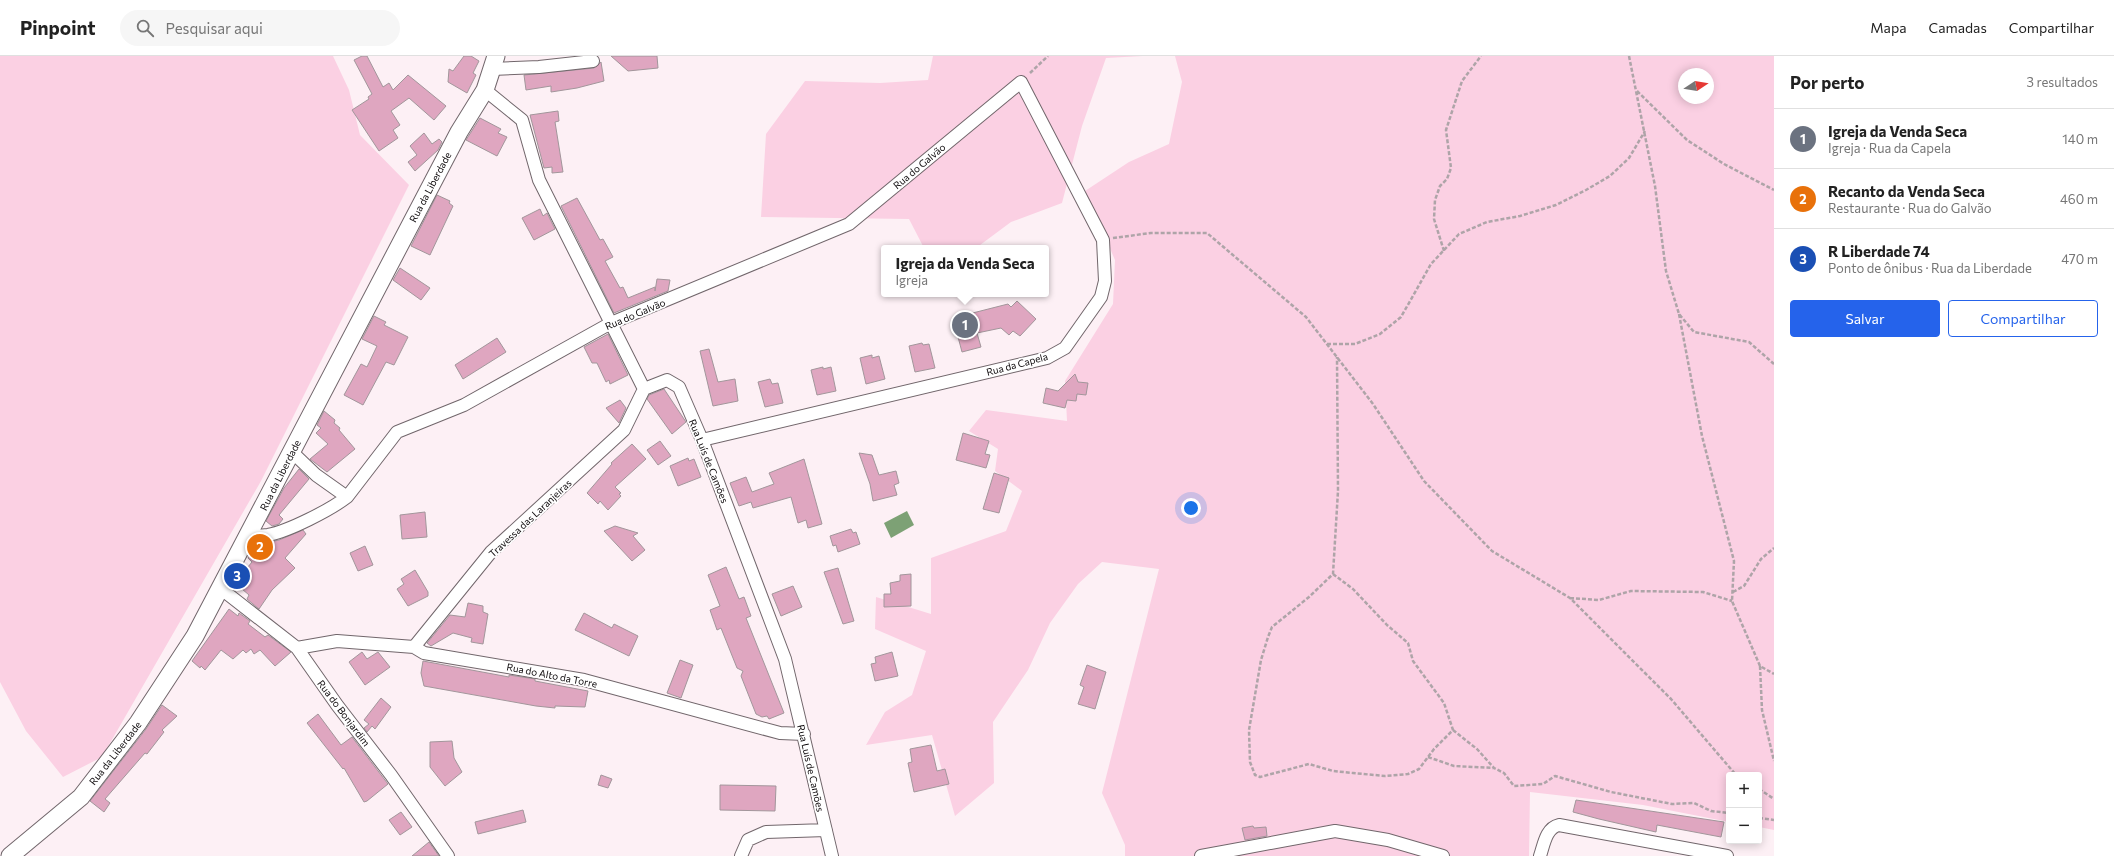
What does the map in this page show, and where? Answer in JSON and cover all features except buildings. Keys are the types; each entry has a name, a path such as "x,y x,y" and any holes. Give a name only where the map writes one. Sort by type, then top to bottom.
{"street":[{"path":"494,63 539,67 593,61"},
{"name":"Rua da Liberdade","path":"10,856 80,797 129,735 195,636 459,132 485,90 494,63"},
{"name":"Rua da Capela","path":"702,440 1047,358 1065,348 1101,297 1105,281 1103,240 1021,82"},
{"name":"Rua do Galvão","path":"249,535 267,535 310,518 347,497 397,432 464,405 611,323 849,224 1021,82"},
{"path":"485,90 522,120 539,180 644,390"},
{"name":"Rua Luís de Camões","path":"644,390 667,380 678,387 702,440 785,659 832,856"},
{"name":"Travessa das Laranjeiras","path":"414,647 491,552 624,430 644,390"},
{"path":"292,452 316,475 347,497"},
{"name":"Rua do Bonjardim","path":"220,588 297,648 337,705 391,775 448,856"},
{"name":"Rua do Alto da Torre","path":"297,648 337,641 414,647 424,653 584,680 780,734 804,734"},
{"path":"1540,856 1548,832 1553,826 1559,825 1727,856"},
{"path":"741,856 748,840 766,832 826,830"},
{"path":"1201,856 1335,831 1388,840 1443,856"}],"path":[{"path":"1021,82 1048,56"},
{"path":"1444,251 1434,219 1435,200 1440,186 1447,179 1451,168 1446,130 1462,81 1481,56"},
{"path":"1629,56 1656,186 1666,271 1679,314 1702,436 1734,561 1732,601 1760,666 1762,710 1774,761"},
{"path":"1636,91 1687,140 1724,164 1774,190"},
{"path":"1326,344 1355,344 1380,334 1401,317 1431,264 1459,234 1487,222 1520,216 1556,205 1610,176 1629,158 1644,131"},
{"path":"1103,240 1151,233 1207,233 1306,318 1373,404 1424,481 1492,551 1570,598 1671,699 1733,772"},
{"path":"1679,314 1694,332 1749,342 1774,364"},
{"path":"1336,357 1338,491 1333,574 1309,597 1272,627 1261,660 1249,730 1248,745 1252,770 1255,775 1260,777 1309,764 1333,771 1385,776 1408,774 1419,769 1452,730"},
{"path":"1732,592 1744,586 1761,558 1774,548"},
{"path":"1333,574 1353,589 1387,625 1408,643 1413,661 1444,703 1452,730 1477,749 1494,768 1504,773 1514,786 1542,784 1555,776 1612,792 1672,804 1694,803 1711,810 1726,812"},
{"path":"1570,598 1599,600 1631,591 1703,592 1732,601"},
{"path":"1760,666 1774,674"},
{"path":"1428,757 1454,766 1494,768"},
{"path":"1762,791 1774,799"},
{"path":"1762,818 1774,820"}],"shaded area":[{"path":"0,56 333,56 349,90 360,135 409,185 261,481 102,757 63,777 26,731 0,682"},
{"path":"933,56 1143,56 1106,58 1082,126 1062,203 1011,222 980,245 922,245 909,219 761,217 766,134 805,81 880,83 928,80"},
{"path":"1175,56 1774,56 1774,830 1762,828 1762,772 1726,772 1726,821 1643,805 1530,792 1529,856 1125,856 1125,845 1102,793 1159,569 1102,562 1078,584 1050,623 1028,670 993,722 994,783 955,816 932,735 866,745 885,712 912,695 926,651 875,629 876,597 931,614 931,558 1006,531 1022,491 995,471 998,449 969,431 986,410 1067,421 1065,381 1113,304 1115,260 1085,191 1129,162 1169,144 1182,82"},
{"path":"907,511 914,525 891,538 884,523"}],"place":[{"name":"Igreja da Venda Seca","path":"965,325"},
{"name":"Recanto da Venda Seca","path":"260,547"},
{"name":"R Liberdade 74","path":"237,576"}]}
